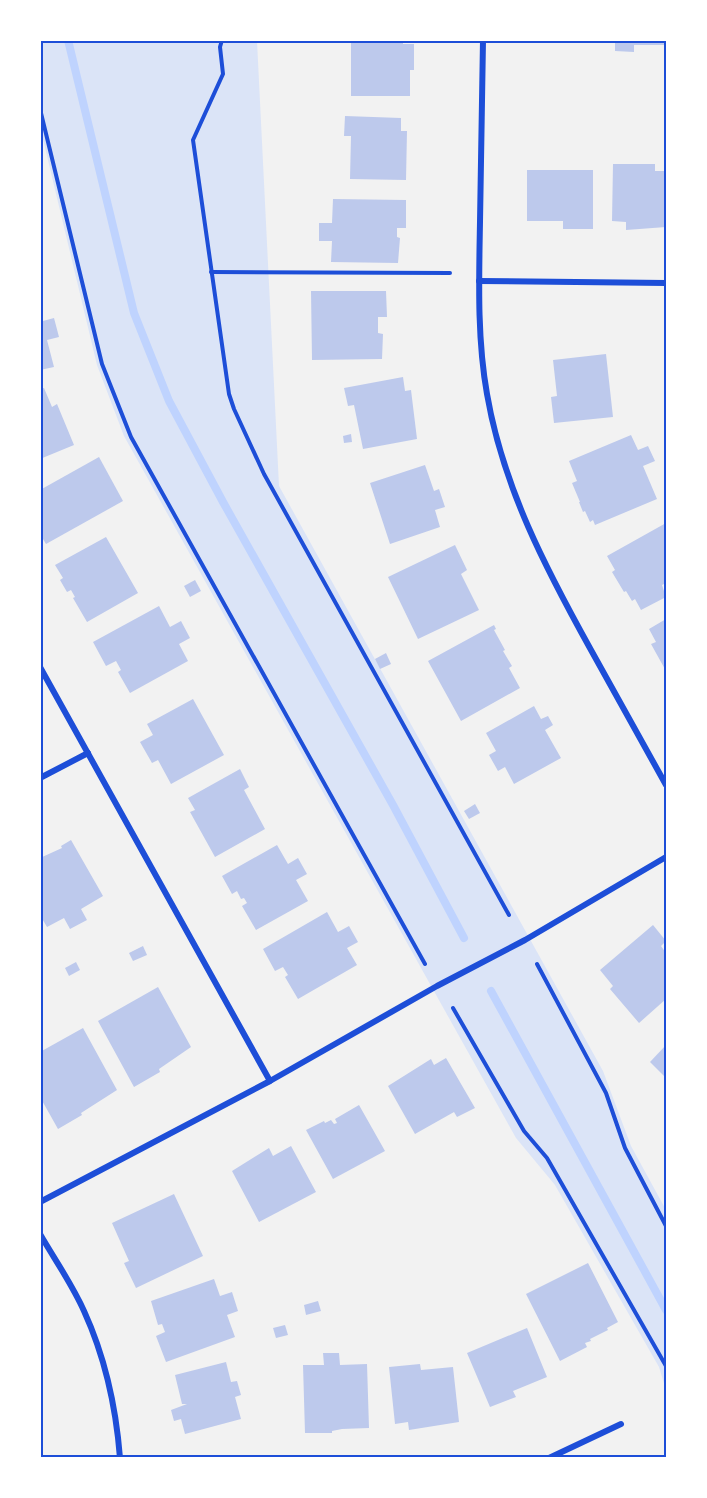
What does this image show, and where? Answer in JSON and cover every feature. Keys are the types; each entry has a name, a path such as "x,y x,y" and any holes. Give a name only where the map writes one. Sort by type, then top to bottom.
{"street":[{"path":"483,40 479,281 487,394 498,443 514,494 557,589 666,785"},
{"path":"479,281 666,284"},
{"path":"40,667 270,1081"},
{"path":"40,778 88,753"},
{"path":"40,1202 270,1081 437,986 525,940 666,857"},
{"path":"40,1234 84,1310 102,1356 116,1411 120,1458"},
{"path":"549,1458 621,1424"}],"path":[{"path":"222,40 220,47 223,74 193,140 229,394 264,474 509,915"},
{"path":"40,109 102,364 131,437 425,964"},
{"path":"211,272 450,273"},
{"path":"537,964 606,1093 625,1148 666,1226"},
{"path":"453,1008 524,1131 548,1158 666,1366"}],"shaded area":[{"path":"40,41 257,41 279,486 603,1071 631,1146 666,1210 666,1390 659,1367 555,1185 516,1138 124,436 97,365 41,131"}],"building":[{"path":"351,40 403,40 403,44 414,44 414,70 410,70 410,96 351,96"},
{"path":"533,40 597,40 597,43 533,43"},
{"path":"615,40 666,40 666,45 634,45 634,52 615,51"},
{"path":"345,116 401,118 401,131 407,131 406,180 350,179 351,136 344,136"},
{"path":"613,164 655,164 655,171 666,171 666,227 626,230 626,222 612,221"},
{"path":"527,170 593,170 593,229 563,229 563,221 527,221"},
{"path":"333,199 406,200 406,228 397,228 397,237 400,238 398,263 331,262 332,241 319,241 319,223 332,223"},
{"path":"311,291 386,291 387,317 378,317 378,333 383,334 382,359 312,360"},
{"path":"40,316 43,321 54,318 59,337 47,340 54,367 40,370"},
{"path":"606,354 613,417 554,423 551,397 557,396 553,360"},
{"path":"403,377 405,391 411,390 417,439 363,449 354,405 348,406 344,388"},
{"path":"44,388 52,407 57,404 74,445 40,459 40,389"},
{"path":"351,434 352,442 344,443 343,436"},
{"path":"631,435 638,450 648,446 655,461 643,466 657,499 595,525 593,520 590,522 585,511 583,512 572,483 577,481 569,461"},
{"path":"99,457 123,501 46,544 40,534 40,490"},
{"path":"425,465 434,491 439,489 445,507 435,510 440,527 390,544 370,483"},
{"path":"666,523 666,583 662,585 666,597 641,610 635,599 632,601 626,591 624,592 612,572 615,570 607,556"},
{"path":"106,537 138,593 87,622 71,590 67,592 60,580 63,578 55,565"},
{"path":"455,545 467,570 461,574 479,610 418,639 388,577"},
{"path":"195,580 201,591 190,597 184,586"},
{"path":"159,606 170,627 181,621 190,638 179,644 188,661 130,693 118,672 121,670 116,661 106,666 93,642"},
{"path":"666,619 666,671 651,644 656,642 649,629"},
{"path":"494,625 496,629 494,630 505,650 503,651 512,666 509,668 520,688 461,721 428,661"},
{"path":"386,653 391,664 380,669 375,659"},
{"path":"193,699 224,755 171,784 158,760 152,763 140,742 153,735 147,724"},
{"path":"534,706 541,719 548,716 553,725 545,730 561,758 514,784 505,767 498,771 489,755 496,751 486,733"},
{"path":"240,769 249,787 244,790 265,829 215,857 190,812 195,810 188,798"},
{"path":"475,804 480,813 469,819 464,811"},
{"path":"71,840 103,896 81,909 87,920 70,929 64,918 47,927 40,915 40,858 62,848 61,846"},
{"path":"277,845 288,864 298,858 307,874 296,880 308,901 256,930 242,906 247,903 244,898 241,899 237,891 232,894 222,876"},
{"path":"327,912 338,932 349,926 358,942 347,948 357,965 298,999 285,977 288,975 283,967 275,971 263,949"},
{"path":"653,925 666,941 661,946 666,953 666,999 639,1023 610,989 613,986 600,970"},
{"path":"143,946 147,955 133,961 129,953"},
{"path":"76,962 80,970 69,976 65,968"},
{"path":"158,987 191,1047 159,1069 160,1072 134,1087 98,1021"},
{"path":"83,1028 117,1090 58,1129 40,1097 40,1052"},
{"path":"666,1045 666,1078 650,1062"},
{"path":"446,1058 475,1108 457,1117 454,1112 415,1134 388,1086 431,1059 434,1065"},
{"path":"359,1105 385,1151 333,1179 306,1130 324,1121 325,1123 331,1120 334,1124 337,1123 335,1119"},
{"path":"291,1146 316,1192 259,1222 232,1171 269,1148 273,1156"},
{"path":"174,1194 203,1256 136,1288 124,1263 129,1261 112,1223"},
{"path":"588,1263 618,1322 585,1343 587,1347 560,1361 526,1294"},
{"path":"214,1279 220,1296 232,1292 238,1311 227,1315 235,1337 166,1362 156,1336 165,1332 162,1324 158,1325 151,1301"},
{"path":"318,1301 321,1311 306,1315 304,1305"},
{"path":"285,1325 288,1335 276,1338 273,1328"},
{"path":"527,1328 547,1377 513,1391 516,1397 490,1407 467,1353"},
{"path":"323,1353 339,1353 340,1365 367,1364 369,1428 342,1429 332,1431 332,1433 305,1433 303,1365 324,1365"},
{"path":"226,1362 231,1382 237,1381 241,1395 235,1397 241,1419 185,1434 181,1419 174,1421 171,1410 187,1404 182,1404 175,1375"},
{"path":"420,1364 421,1370 453,1367 459,1422 409,1430 408,1422 395,1424 389,1367"}],"waterway":[{"path":"68,40 134,313 169,401 393,805 464,938"},
{"path":"491,991 666,1310"}]}
